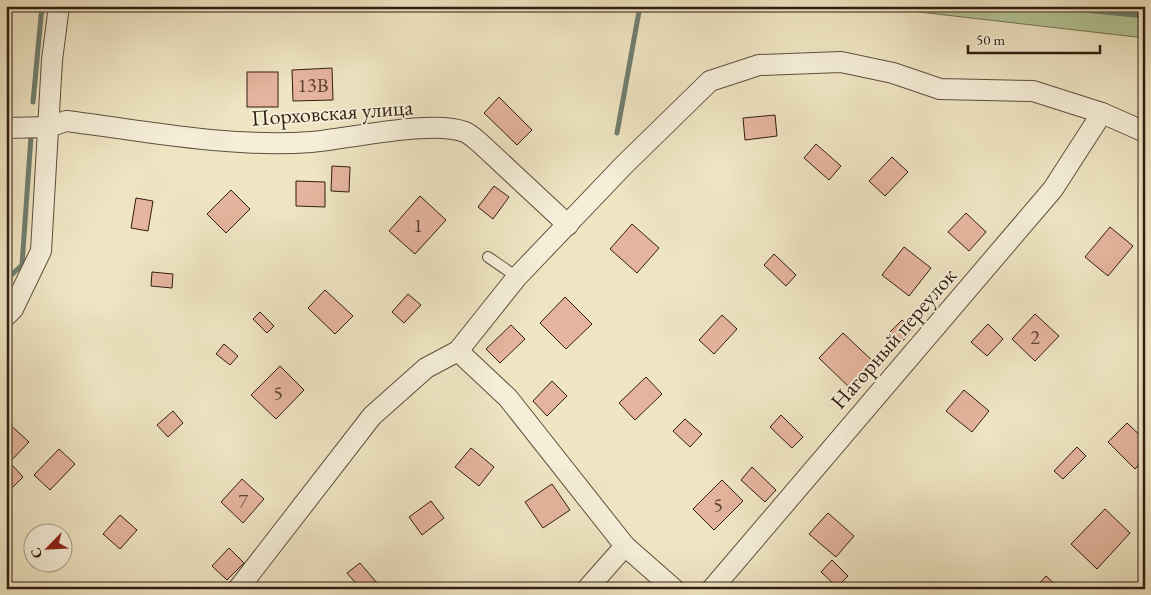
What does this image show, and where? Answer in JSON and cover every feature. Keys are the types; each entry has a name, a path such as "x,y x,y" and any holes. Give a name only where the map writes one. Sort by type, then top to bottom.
{"street":[{"path":"6,316 13,309 40,251 52,60 59,6"},
{"path":"238,589 372,416 426,368 458,350 517,277 624,165 710,81 758,65 841,62 892,73 940,89 1033,91 1102,113 1145,132"},
{"name":"Нагорный переулок","path":"712,589 1053,189 1102,113"},
{"name":"Порховская улица","path":"6,128 49,128 66,121 256,144 311,142 408,130 451,129 466,132 480,143 568,225"},
{"path":"458,350 508,398 625,546 674,589"},
{"path":"587,589 625,546"}],"lane":[{"path":"488,257 517,277"}],"green space":[{"path":"867,6 1145,6 1145,38"}],"building":[{"path":"332,68 333,100 293,101 292,70"},
{"path":"247,72 278,72 278,107 247,107"},
{"path":"499,97 532,130 517,145 484,113"},
{"path":"775,115 777,136 745,140 743,118"},
{"path":"816,144 841,166 829,180 804,158"},
{"path":"892,157 908,172 885,196 869,181"},
{"path":"332,166 350,167 349,192 331,191"},
{"path":"296,181 325,182 325,207 296,206"},
{"path":"494,186 509,197 493,219 478,207"},
{"path":"231,190 250,209 226,233 207,214"},
{"path":"420,196 446,220 415,254 389,231"},
{"path":"136,198 153,201 148,231 131,228"},
{"path":"966,213 986,232 969,251 948,232"},
{"path":"632,224 659,248 637,273 610,249"},
{"path":"1110,227 1133,246 1108,276 1085,257"},
{"path":"904,247 931,268 909,296 882,275"},
{"path":"774,254 796,275 786,286 764,265"},
{"path":"152,272 173,274 172,288 151,286"},
{"path":"325,290 353,316 335,334 308,308"},
{"path":"408,294 421,305 404,323 392,312"},
{"path":"565,297 592,324 566,349 540,323"},
{"path":"260,312 274,326 267,333 253,319"},
{"path":"1035,314 1059,336 1035,361 1012,339"},
{"path":"722,315 737,329 714,354 699,340"},
{"path":"902,320 913,330 899,345 888,334"},
{"path":"988,324 1003,339 987,356 971,342"},
{"path":"511,325 525,339 500,363 486,349"},
{"path":"843,333 877,365 852,390 819,358"},
{"path":"224,344 238,356 230,365 216,354"},
{"path":"280,366 304,390 276,419 251,395"},
{"path":"646,377 662,394 635,420 619,403"},
{"path":"552,381 567,396 547,416 533,401"},
{"path":"964,390 989,411 972,432 946,411"},
{"path":"173,411 183,423 168,437 157,425"},
{"path":"781,415 803,437 792,448 770,427"},
{"path":"685,419 702,434 690,447 673,431"},
{"path":"6,421 29,442 7,465 6,464"},
{"path":"1127,423 1145,440 1145,458 1135,469 1108,442"},
{"path":"1077,447 1086,456 1063,479 1054,471"},
{"path":"471,448 494,467 479,486 455,467"},
{"path":"59,449 75,464 50,490 34,475"},
{"path":"12,465 23,477 6,494 6,470"},
{"path":"752,467 776,490 765,502 741,480"},
{"path":"242,479 264,499 243,523 221,502"},
{"path":"722,480 743,501 714,530 693,509"},
{"path":"552,484 570,510 543,528 525,502"},
{"path":"431,501 444,518 422,535 409,517"},
{"path":"1105,509 1130,533 1097,569 1071,544"},
{"path":"828,513 854,536 836,557 809,534"},
{"path":"120,515 137,530 120,549 103,534"},
{"path":"229,548 244,563 227,580 212,566"},
{"path":"832,560 848,576 837,587 821,572"},
{"path":"360,563 377,583 370,589 361,589 347,573"},
{"path":"1046,576 1060,589 1034,589"},
{"path":"759,583 764,589 753,589"}],"waterway":[{"path":"33,102 42,6"},
{"path":"617,133 640,6"},
{"path":"1043,6 1145,16"},
{"path":"6,280 22,265 31,136"}]}
